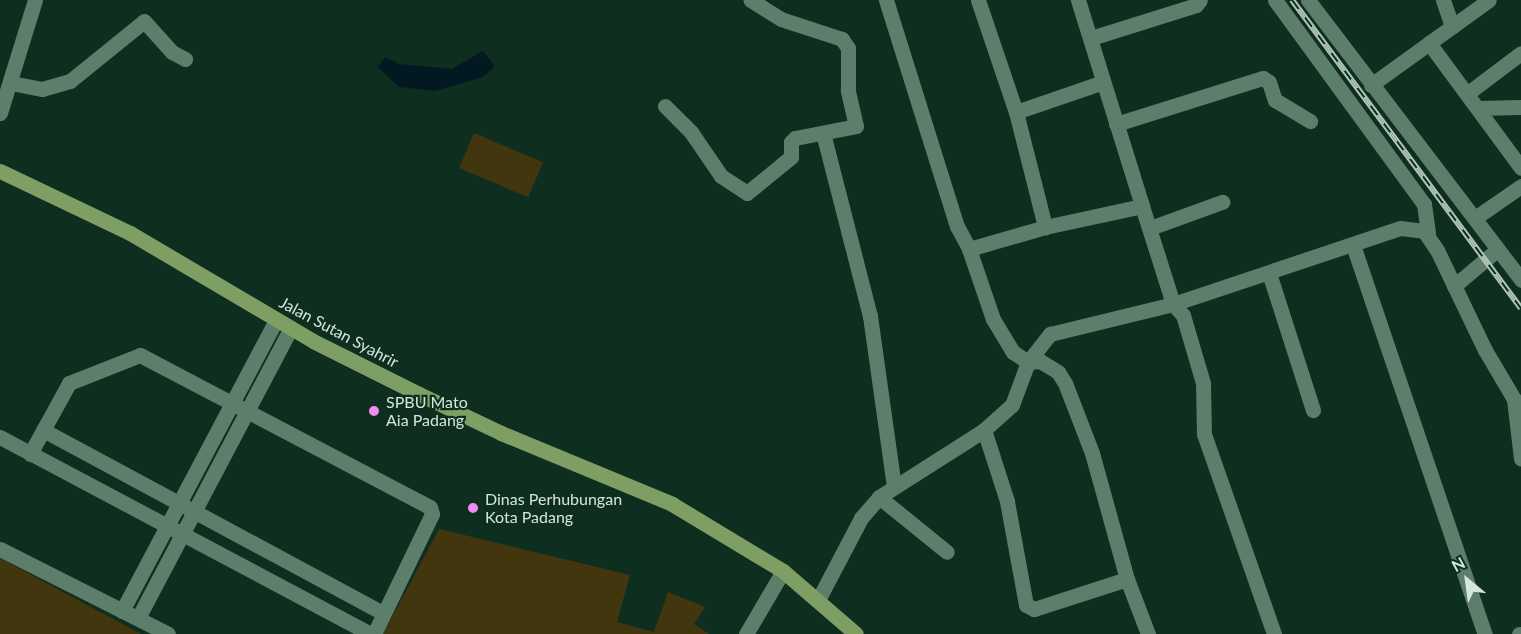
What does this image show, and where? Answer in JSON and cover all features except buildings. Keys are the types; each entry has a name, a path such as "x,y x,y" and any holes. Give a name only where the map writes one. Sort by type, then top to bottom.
{"main road":[{"name":"Jalan Sutan Syahrir","path":"0,171 130,233 276,320 476,422 672,504 783,571 856,634"}],"street":[{"path":"0,113 35,0"},
{"path":"665,106 690,132 721,176 747,193 791,157 790,142 795,138 856,126 848,90 848,48 842,39 781,19 751,0"},
{"path":"886,0 957,226 969,249 999,331 1013,352 1028,362 1040,361 1058,372 1065,383 1092,453 1127,579 1148,634"},
{"path":"978,0 1016,112 1045,227"},
{"path":"1078,0 1173,304 1183,315 1203,383 1204,434 1274,634"},
{"path":"1090,38 1196,5 1200,0"},
{"path":"1275,0 1424,204 1428,214 1428,234 1488,356 1514,399 1521,459"},
{"path":"1308,0 1521,280"},
{"path":"1443,0 1452,26"},
{"path":"1371,85 1489,0"},
{"path":"11,83 42,88 59,86 145,21 172,52 185,59"},
{"path":"1429,43 1521,168"},
{"path":"1468,93 1521,52"},
{"path":"1116,124 1263,78 1269,82 1275,100 1310,121"},
{"path":"1016,112 1103,82"},
{"path":"1479,108 1521,107"},
{"path":"823,133 870,316 894,486"},
{"path":"1475,218 1521,186"},
{"path":"1149,228 1222,202"},
{"path":"969,249 1045,227 1142,206"},
{"path":"818,600 861,518 879,497 984,430 1011,405 1028,362 1056,331 1173,304 1400,228 1415,227 1428,234"},
{"path":"1353,245 1485,634"},
{"path":"1454,285 1498,249"},
{"path":"1269,273 1313,410"},
{"path":"122,611 276,320"},
{"path":"138,618 291,328"},
{"path":"0,437 30,454 372,634 432,514 430,507 140,355 78,376 69,383 30,454"},
{"path":"43,430 383,613"},
{"path":"984,430 1007,501 1026,605 1034,609 1127,579"},
{"path":"879,497 947,552"},
{"path":"0,549 168,634"},
{"path":"746,634 783,571"}],"shaded area":[{"path":"474,133 543,162 528,197 459,168"},
{"path":"439,529 630,575 617,622 654,632 668,592 705,607 694,624 709,634 383,634"},
{"path":"0,558 141,634 0,634"}],"water":[{"path":"483,51 495,66 483,77 435,91 399,87 378,67 385,57 399,64 452,69"}],"railway":[{"path":"1292,0 1521,308"}],"place":[{"name":"SPBU Mato Aia Padang","path":"374,411"},
{"name":"Dinas Perhubungan Kota Padang","path":"473,508"}]}
